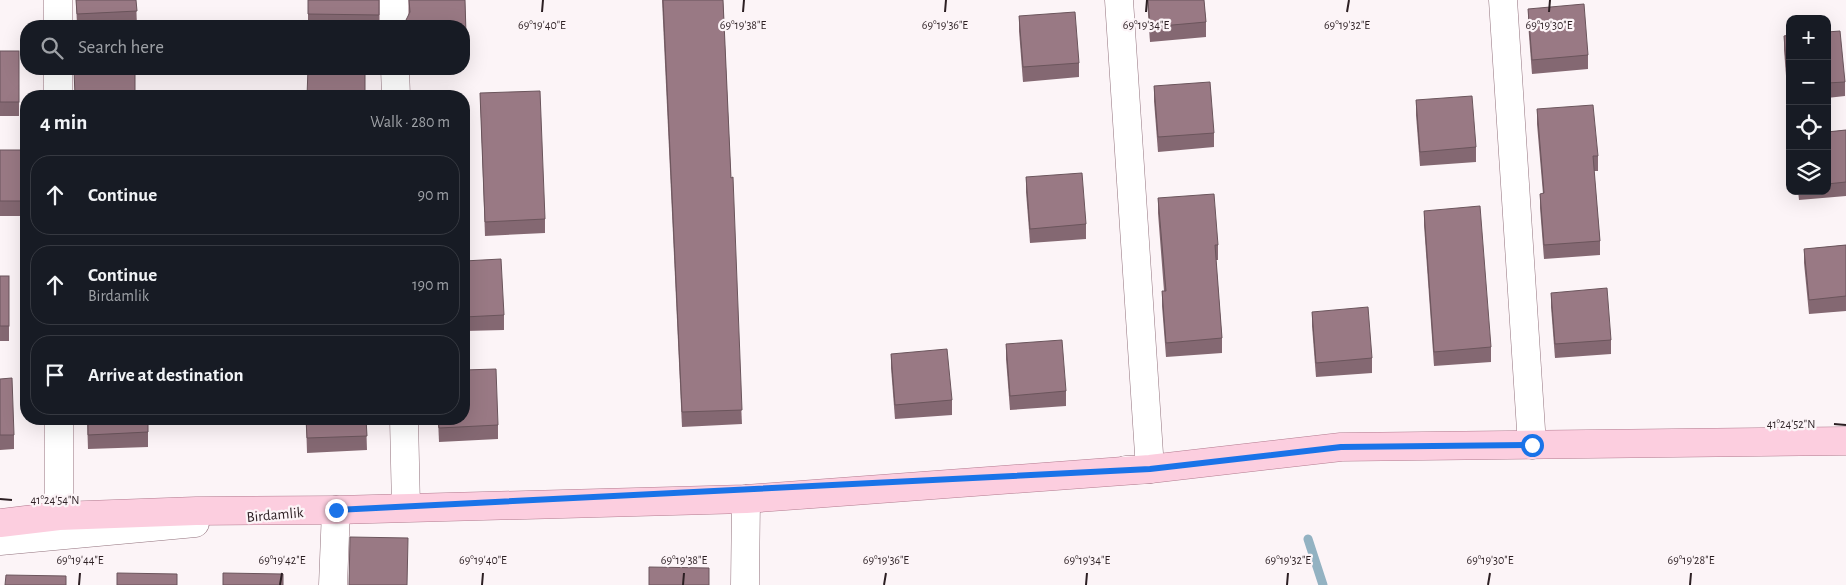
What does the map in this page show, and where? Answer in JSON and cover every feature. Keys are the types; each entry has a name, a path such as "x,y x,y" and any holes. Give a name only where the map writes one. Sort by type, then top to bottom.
{"main road":[{"path":"0,523 59,516 196,511 336,510 406,506 746,499 1150,469 1341,447 1846,442"}],"street":[{"path":"58,0 58,20"},
{"path":"394,0 394,20"},
{"path":"1119,0 1150,469"},
{"path":"1503,0 1532,445"},
{"path":"58,75 58,90"},
{"path":"395,75 396,90"},
{"path":"59,425 59,516"},
{"path":"404,425 406,506"},
{"name":"Birdamlik","path":"0,541 336,510 1150,469"},
{"path":"745,585 746,499"},
{"path":"333,585 336,510"}],"building":[{"path":"76,0 136,0 137,11 77,14"},
{"path":"308,0 379,0 379,15 308,14"},
{"path":"409,0 465,0 466,20 406,20 410,12"},
{"path":"663,0 723,0 731,178 733,177 742,410 682,412"},
{"path":"1148,0 1204,0 1206,22 1150,27"},
{"path":"1584,4 1588,55 1532,60 1528,9"},
{"path":"1075,12 1079,63 1023,67 1019,16"},
{"path":"1840,31 1845,82 1831,83 1831,32"},
{"path":"1784,36 1786,36 1786,62"},
{"path":"0,51 19,51 19,102 0,102"},
{"path":"74,75 135,75 135,90 75,90"},
{"path":"308,75 365,75 365,90 307,90"},
{"path":"1210,82 1214,133 1158,137 1154,86"},
{"path":"540,91 545,219 485,222 480,93"},
{"path":"1472,96 1476,147 1420,152 1416,100"},
{"path":"1593,105 1598,156 1593,156 1600,241 1544,245 1540,194 1544,193 1537,109"},
{"path":"1846,130 1846,182 1831,184 1831,132"},
{"path":"0,150 20,150 20,201 0,201"},
{"path":"1082,173 1086,224 1030,229 1026,177"},
{"path":"1214,194 1218,245 1215,245 1222,338 1166,343 1162,291 1166,291 1158,198"},
{"path":"1480,206 1491,347 1434,352 1424,211"},
{"path":"1846,245 1846,296 1809,300 1804,249"},
{"path":"501,259 504,315 470,317 470,261"},
{"path":"0,276 9,276 9,326 0,326"},
{"path":"1607,288 1611,340 1555,344 1551,293"},
{"path":"1368,307 1372,358 1316,363 1312,312"},
{"path":"1062,340 1066,391 1010,396 1006,344"},
{"path":"947,349 952,400 895,405 891,354"},
{"path":"496,369 498,425 439,428 439,425 470,425 470,370"},
{"path":"12,378 14,435 0,435 0,379"},
{"path":"88,425 148,425 148,432 88,435"},
{"path":"306,425 366,425 367,436 307,438"},
{"path":"350,537 408,538 407,585 349,585"},
{"path":"649,567 709,568 709,585 649,585"},
{"path":"117,573 177,574 177,585 117,585"},
{"path":"223,573 283,574 283,585 223,585"},
{"path":"6,575 66,576 66,585 5,585"}],"waterway":[{"path":"1308,539 1323,585"}],"route":[{"path":"336,510 1150,469 1341,447 1532,445"}]}
